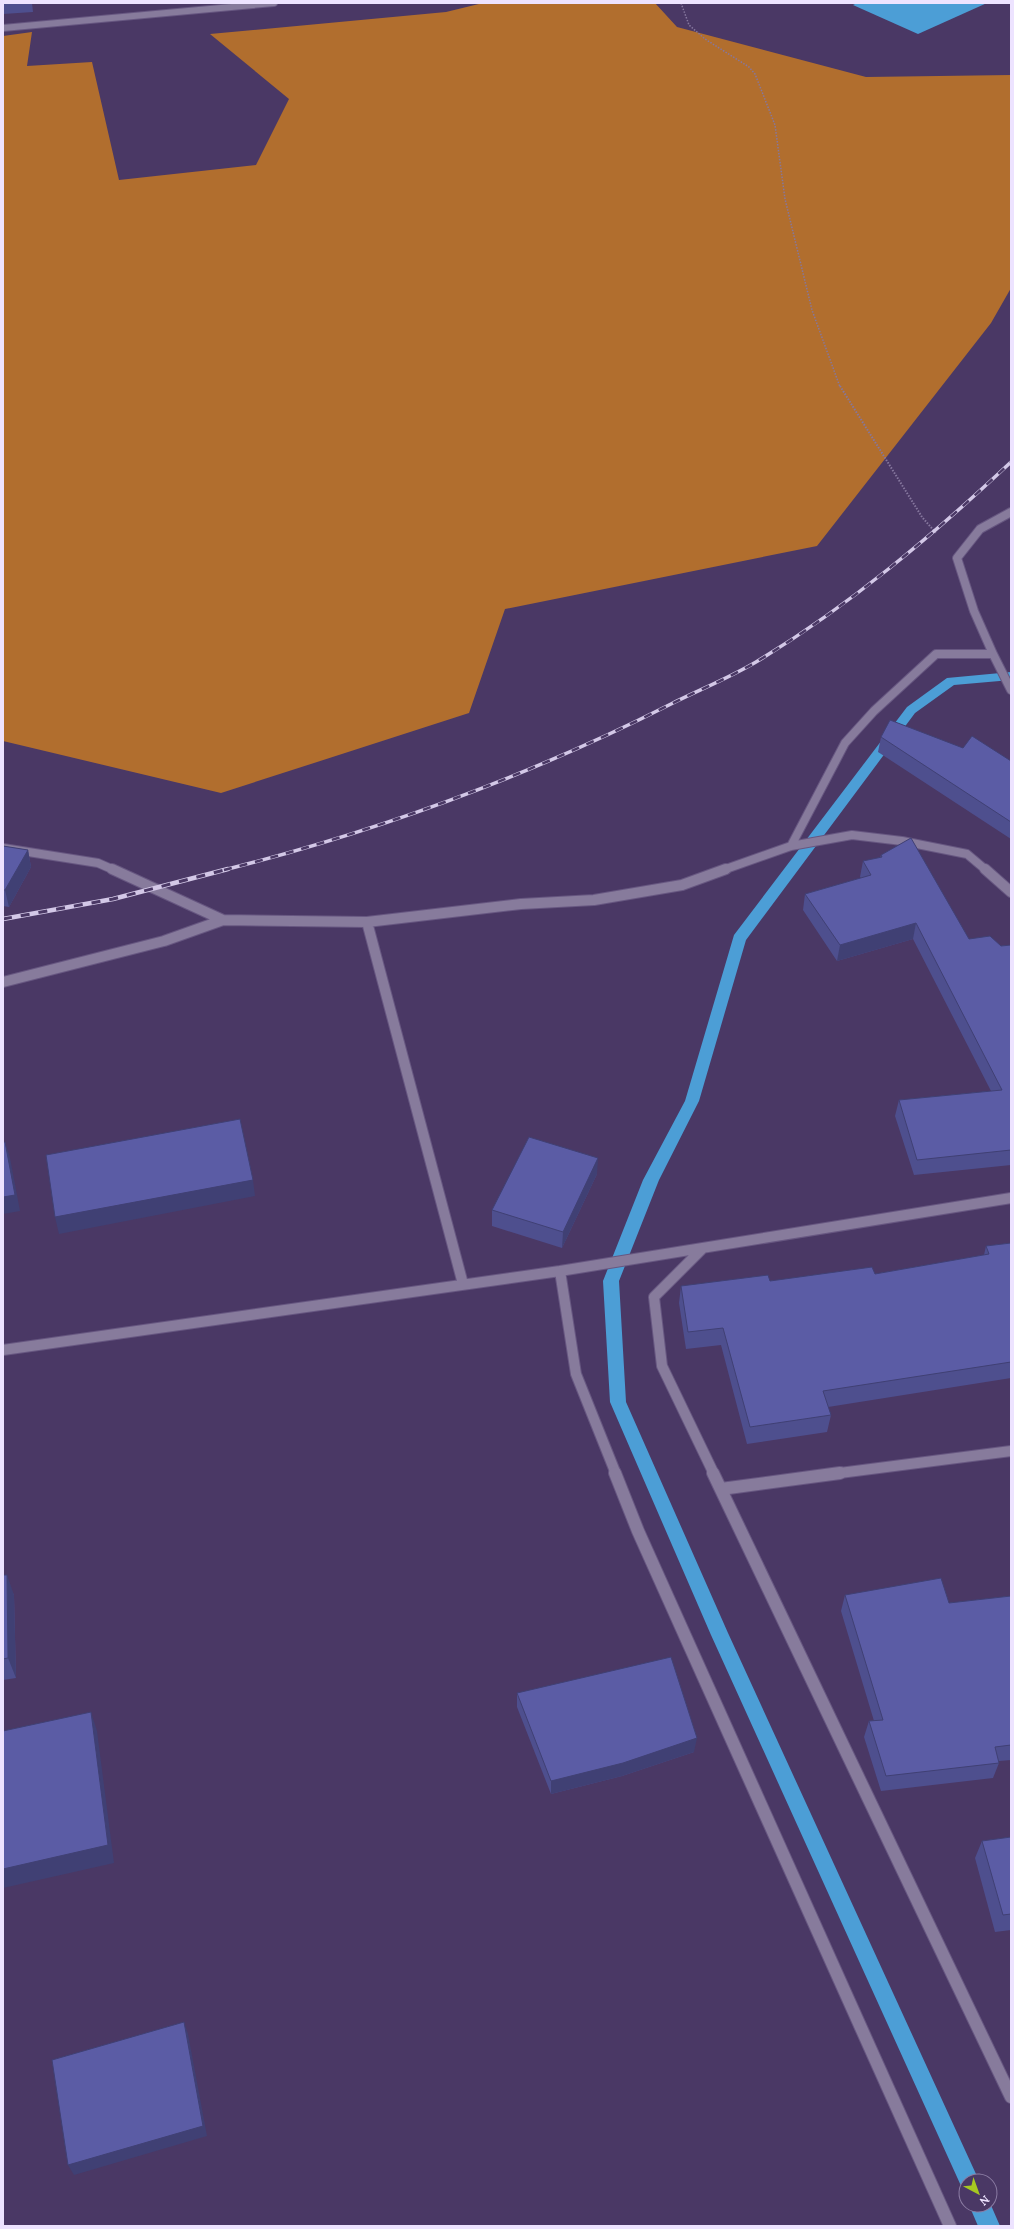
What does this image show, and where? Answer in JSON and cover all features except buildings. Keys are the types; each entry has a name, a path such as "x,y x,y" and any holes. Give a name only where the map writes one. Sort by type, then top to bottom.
{"street":[{"path":"3,28 274,3"},
{"path":"1011,512 980,529 957,558 974,611 1011,690"},
{"path":"791,846 845,743 874,710 936,654 993,654"},
{"path":"3,982 164,941 223,920 367,922 521,904 594,900 682,884 791,846 852,835 902,841 967,854 1011,892"},
{"path":"3,848 98,863 223,920"},
{"path":"367,922 463,1284"},
{"path":"3,1350 560,1270 1011,1198"},
{"path":"703,1248 654,1297 662,1366 1011,2097"},
{"path":"560,1270 576,1374 638,1532 950,2226"},
{"path":"721,1489 1011,1451"}],"path":[{"path":"681,3 689,25 705,39 749,67 755,74 775,125 785,199 812,310 839,385 922,517 957,558"}],"shaded area":[{"path":"483,3 655,3 677,27 866,77 1011,75 1011,288 991,323 817,546 505,609 469,713 221,793 3,741 3,36 32,32 27,66 92,62 119,180 256,165 289,99 210,34 446,12"}],"water":[{"path":"857,3 987,3 918,34 853,5"}],"waterway":[{"path":"965,2173 720,1635 618,1402 611,1281 651,1180 692,1101 739,939 911,710 951,681 1011,676"},
{"path":"983,2213 989,2226"}],"railway":[{"path":"224,870 339,838 508,778 563,755 735,673 756,662 824,618 857,594 951,517 1011,462"},
{"path":"3,919 113,899 228,869"}]}
